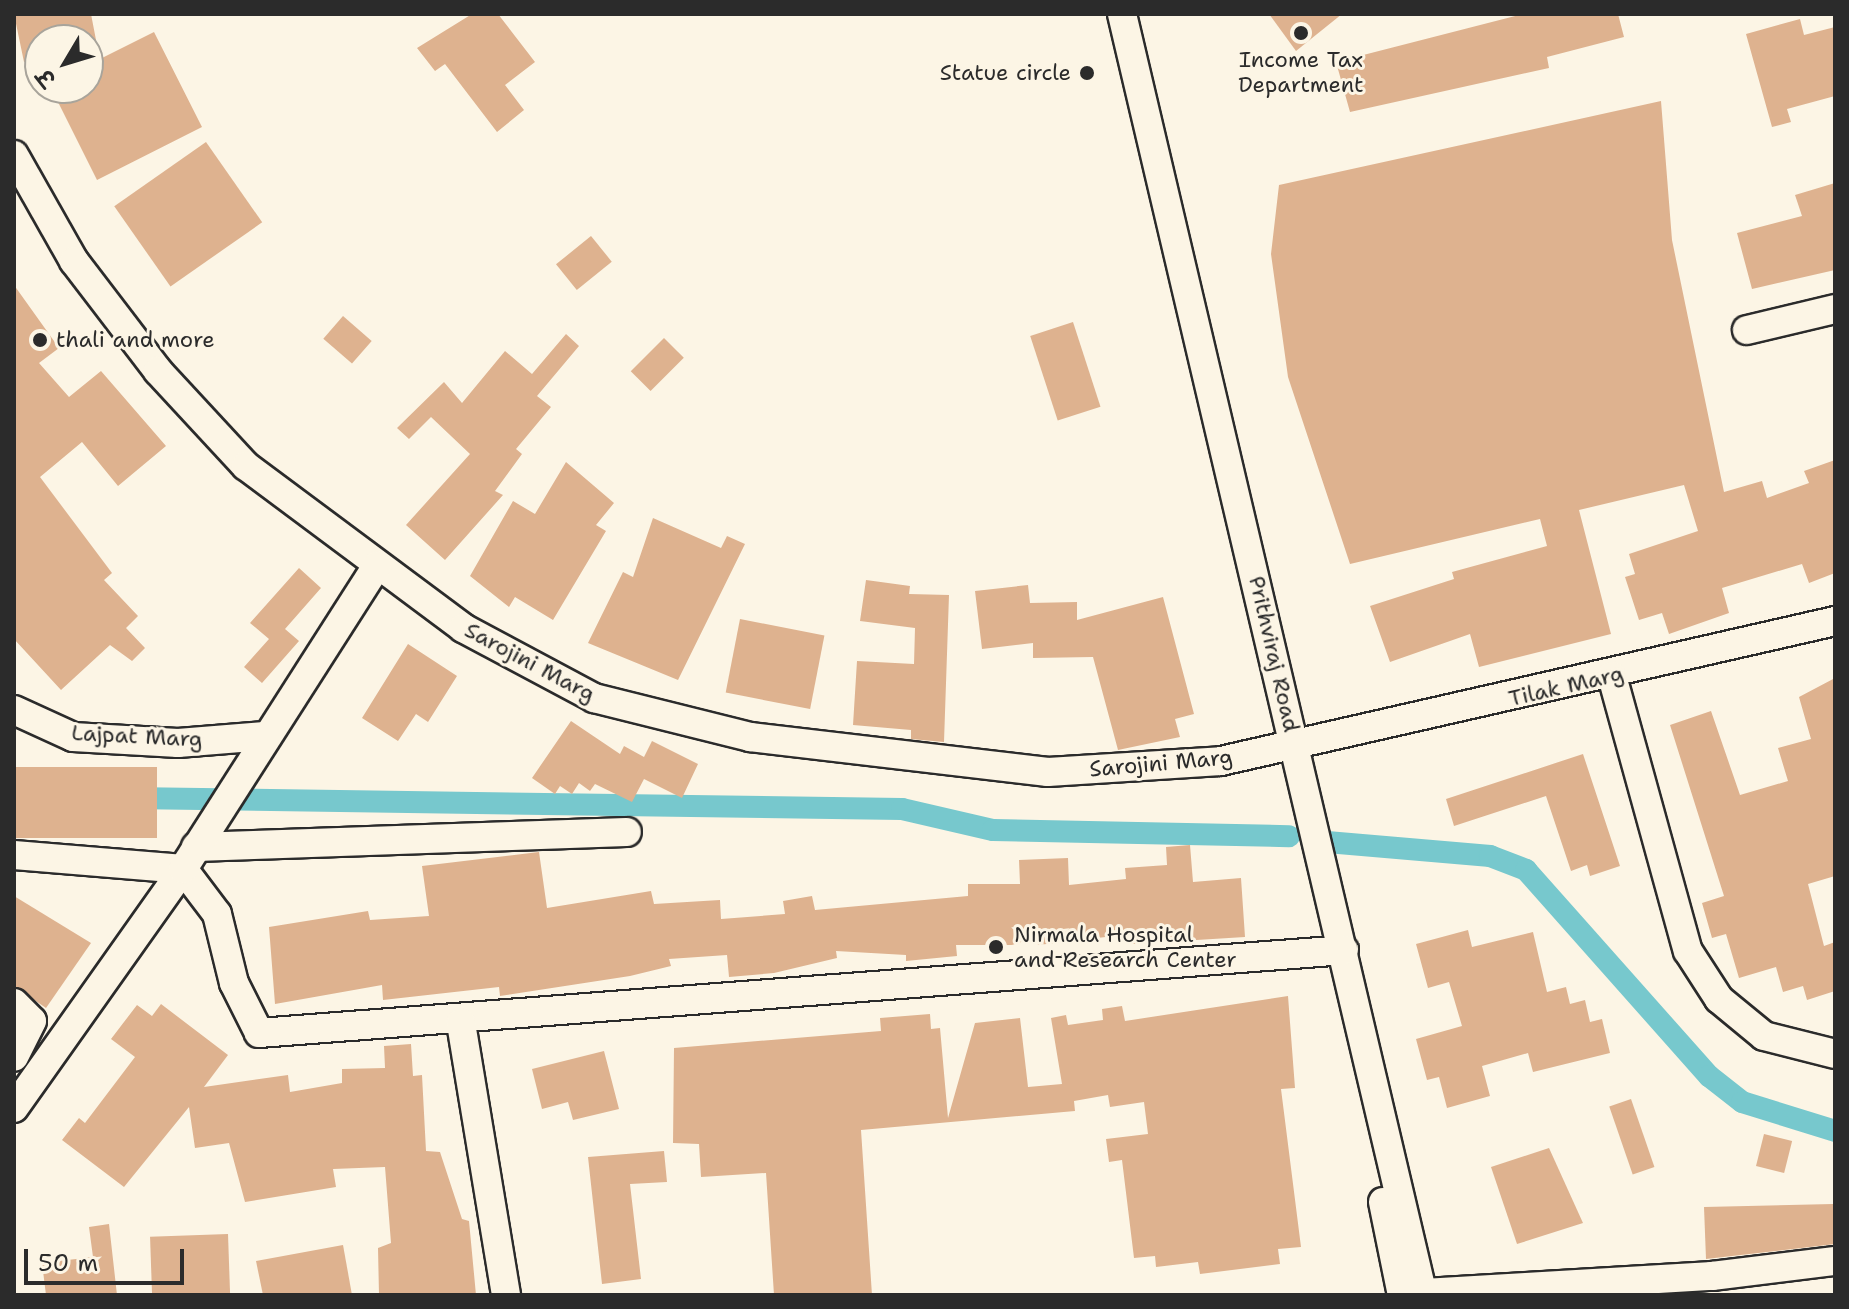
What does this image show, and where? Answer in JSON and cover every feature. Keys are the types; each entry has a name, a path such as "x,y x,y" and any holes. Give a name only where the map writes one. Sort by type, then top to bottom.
{"street":[{"name":"Prithviraj Road","path":"1102,14 1289,746"},
{"name":"Prithviraj Road","path":"1122,14 1338,950 1412,1294"},
{"name":"Sarojini Marg","path":"14,155 74,261 158,371 246,466 463,628 594,698 750,737 1048,772 1221,761 1289,746"},
{"path":"1747,330 1835,309"},
{"path":"18,1092 197,846 377,566"},
{"name":"Tilak Marg","path":"1289,746 1612,676 1835,621"},
{"path":"1612,676 1688,951 1719,999 1764,1036 1835,1054"},
{"name":"Lajpat Marg","path":"14,710 26,730 73,737 178,743 263,742"},
{"path":"14,855 627,832"},
{"path":"197,846 234,983 259,1033 461,1023 1338,950"},
{"path":"14,1003 32,1021 14,1057"},
{"path":"461,1023 506,1295"},
{"path":"1394,1295 1714,1286 1835,1261"}],"building":[{"path":"14,14 91,14 93,24 24,24 24,62"},
{"path":"472,14 498,14 535,62 505,85 524,110 497,132 445,64 435,71 417,48"},
{"name":"Income Tax Department","path":"1269,14 1342,14 1296,51"},
{"path":"1523,14 1618,14 1624,37 1547,57 1549,68 1350,112 1336,62"},
{"path":"1800,19 1804,35 1835,27 1835,96 1787,109 1791,122 1772,127 1746,34"},
{"path":"154,32 202,127 97,180 59,104 104,104 104,57"},
{"path":"1661,101 1672,240 1724,492 1762,481 1767,498 1809,483 1804,471 1835,460 1835,573 1809,583 1802,564 1722,588 1729,613 1669,634 1662,613 1639,620 1625,577 1635,574 1629,554 1698,531 1684,485 1579,510 1611,634 1479,667 1470,634 1390,662 1370,606 1454,579 1452,572 1547,546 1540,519 1350,564 1288,377 1271,254 1279,185"},
{"path":"206,142 262,222 170,287 114,206"},
{"path":"1835,183 1835,270 1752,289 1737,233 1802,216 1795,195"},
{"path":"591,236 612,262 577,290 556,264"},
{"path":"14,285 59,348 39,363 69,397 101,371 166,446 118,486 82,442 40,477 112,573 104,580 138,616 126,628 145,648 132,661 110,645 61,690 14,639"},
{"path":"343,316 372,341 352,364 323,339"},
{"path":"1073,322 1101,407 1058,421 1030,336"},
{"path":"566,334 579,346 537,396 551,407 516,449 522,454 495,491 503,495 445,560 406,525 470,454 431,417 409,439 397,428 444,382 462,403 505,351 532,374"},
{"path":"664,338 684,358 651,391 631,371"},
{"path":"566,462 614,503 596,525 606,531 553,620 515,597 509,607 470,576 513,501 535,514"},
{"path":"653,518 721,548 727,536 745,544 678,680 588,643 623,572 633,577"},
{"path":"299,568 321,588 285,629 299,641 262,683 244,667 269,639 250,623"},
{"path":"866,580 910,586 909,594 949,595 944,742 911,739 911,730 853,725 857,661 914,664 915,628 860,621"},
{"path":"1028,585 1030,603 1077,602 1077,620 1163,597 1194,714 1175,719 1180,737 1118,750 1093,657 1033,658 1033,643 982,649 975,591"},
{"path":"740,619 824,635 810,709 726,693"},
{"path":"408,644 457,676 428,722 416,714 398,741 362,718"},
{"path":"1835,678 1835,876 1808,884 1824,946 1835,942 1835,991 1807,1000 1803,986 1783,992 1776,967 1739,978 1726,934 1712,938 1702,903 1724,896 1670,725 1711,711 1740,795 1788,781 1778,748 1811,739 1799,697"},
{"path":"571,721 620,754 624,746 644,757 652,741 698,764 682,798 644,779 632,802 595,784 590,791 579,783 572,794 560,786 555,794 532,778"},
{"path":"1583,754 1620,866 1590,876 1587,865 1571,871 1546,796 1454,826 1446,799"},
{"path":"14,767 157,767 157,838 14,838"},
{"path":"1190,845 1193,882 1241,878 1245,937 1132,944 1131,934 1038,945 1037,937 1012,945 956,945 957,956 906,961 906,955 836,951 837,958 774,973 729,977 727,955 669,959 671,966 630,976 500,996 499,987 383,1000 382,985 275,1004 269,927 368,911 370,920 429,916 422,866 539,852 547,908 651,891 654,904 720,900 721,919 785,914 783,901 812,896 815,910 968,896 968,884 1020,884 1019,860 1068,858 1069,885 1126,879 1125,868 1167,865 1166,847"},
{"path":"14,896 91,943 46,1008 14,986"},
{"path":"1468,930 1472,947 1533,932 1547,992 1566,987 1570,1004 1585,1000 1590,1022 1602,1019 1610,1053 1533,1072 1528,1053 1482,1066 1490,1096 1447,1108 1439,1077 1427,1080 1416,1039 1462,1026 1449,982 1428,988 1416,944"},
{"path":"1288,996 1295,1088 1281,1089 1301,1247 1278,1249 1280,1264 1200,1274 1198,1262 1156,1267 1155,1256 1134,1258 1122,1160 1109,1162 1106,1139 1148,1134 1144,1102 1110,1107 1108,1095 1074,1101 1075,1111 861,1130 872,1295 774,1295 766,1173 701,1177 699,1144 673,1143 674,1048 881,1031 880,1018 930,1014 931,1029 940,1028 948,1118 975,1023 1020,1018 1028,1087 1062,1084 1051,1018 1066,1015 1068,1025 1103,1020 1102,1009 1122,1006 1125,1021"},
{"path":"161,1004 228,1055 204,1087 288,1075 290,1092 342,1083 342,1069 385,1068 384,1046 411,1044 413,1076 422,1075 426,1151 440,1152 462,1219 469,1221 476,1295 379,1295 378,1248 391,1243 385,1167 333,1169 336,1187 245,1202 229,1143 195,1148 189,1107 124,1187 62,1140 79,1118 85,1123 135,1057 111,1039 137,1005 152,1016"},
{"path":"604,1051 619,1109 573,1120 568,1102 542,1109 532,1069"},
{"path":"1631,1099 1654,1167 1633,1175 1609,1106"},
{"path":"1764,1134 1792,1141 1784,1173 1756,1166"},
{"path":"1549,1148 1583,1223 1517,1244 1491,1167"},
{"path":"664,1151 667,1182 630,1184 641,1279 602,1284 588,1157"},
{"path":"1833,1204 1835,1244 1706,1259 1704,1207"},
{"path":"109,1224 117,1295 46,1295 42,1263 93,1257 89,1227"},
{"path":"228,1234 230,1295 152,1295 150,1237"},
{"path":"343,1245 352,1295 263,1295 256,1261"}],"waterway":[{"path":"129,798 902,809 993,830 1289,836"},
{"path":"1327,842 1490,856 1526,870 1709,1076 1742,1102 1835,1131"}],"place":[{"name":"Income Tax Department","path":"1301,33"},
{"name":"Statue circle","path":"1087,73"},
{"name":"thali and more","path":"40,340"},
{"name":"Nirmala Hospital and Research Center","path":"996,947"}]}
